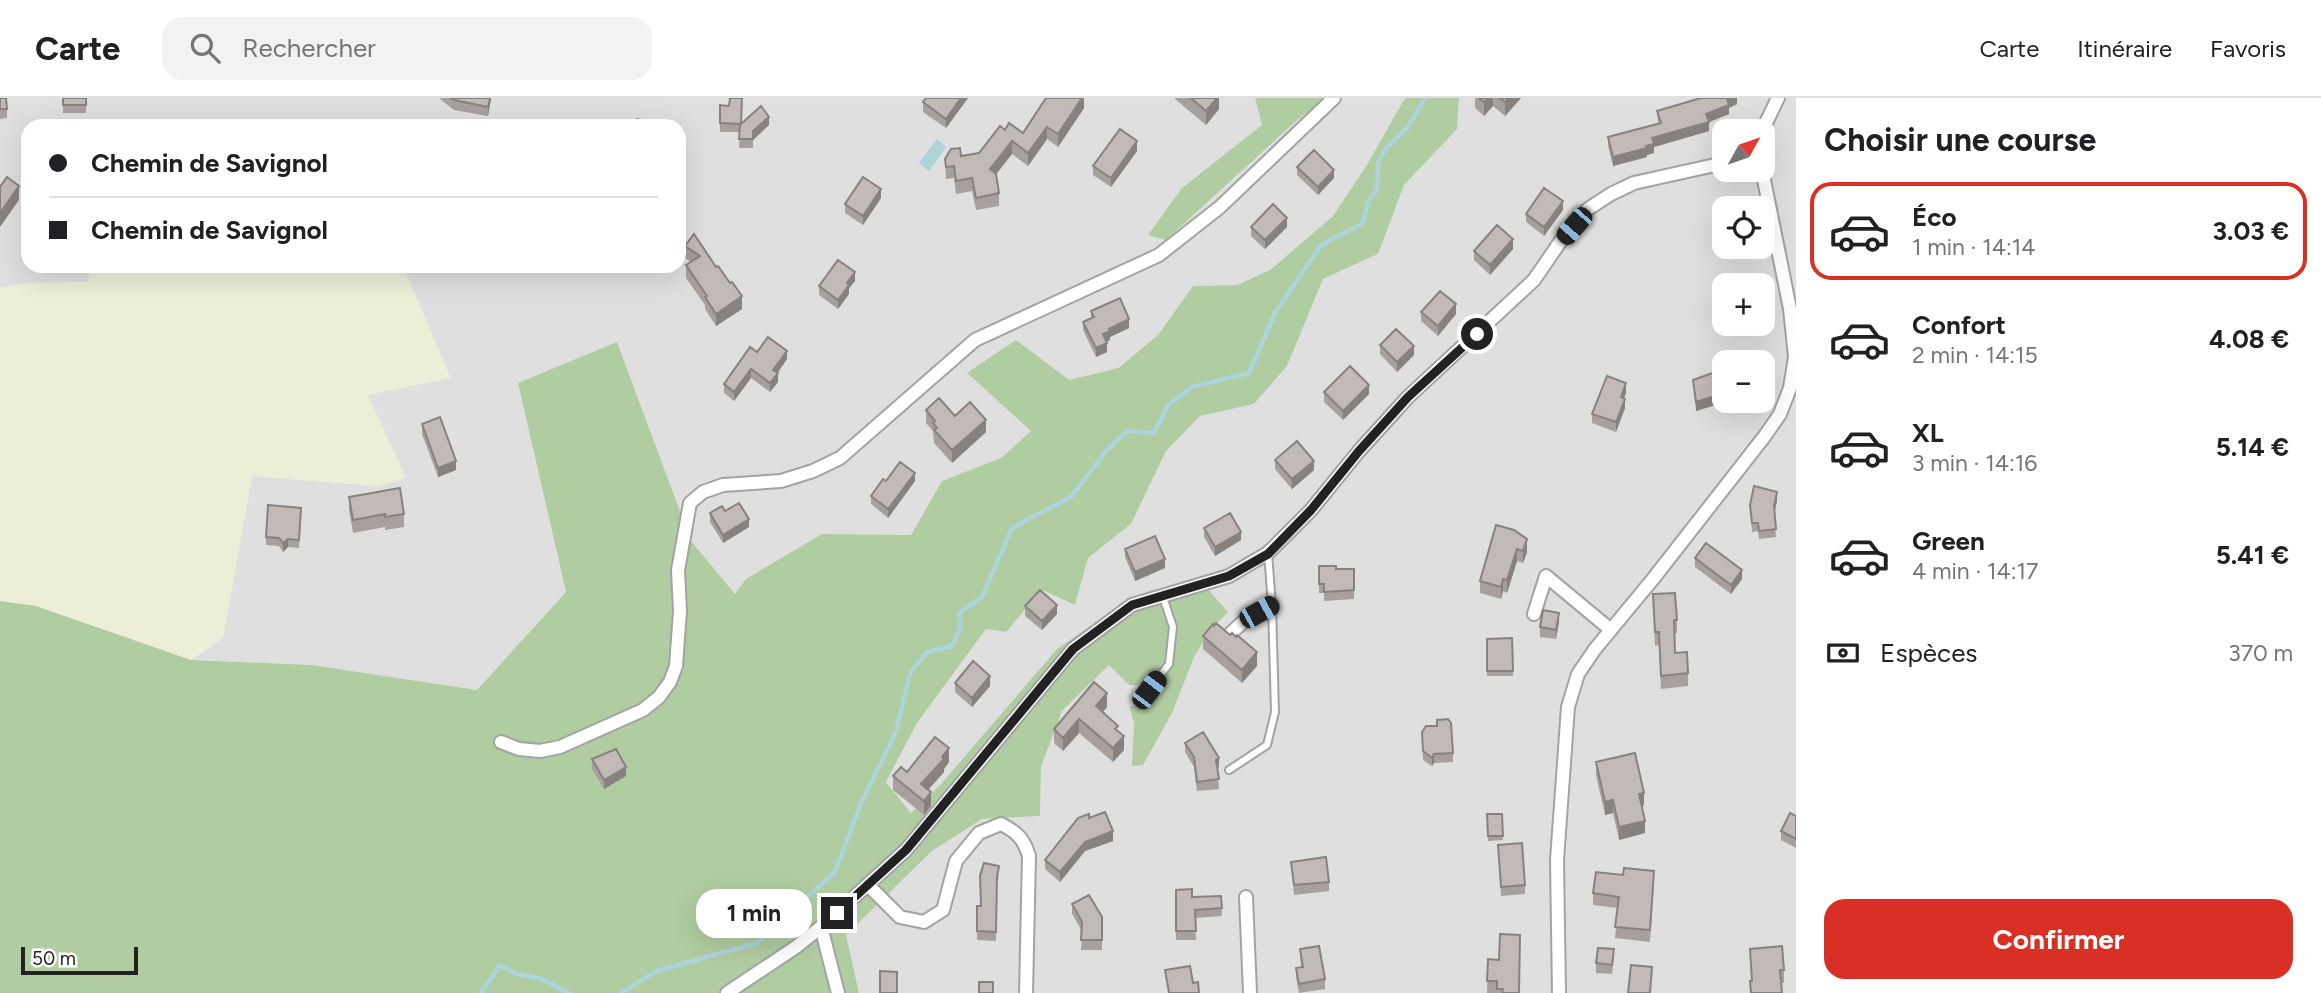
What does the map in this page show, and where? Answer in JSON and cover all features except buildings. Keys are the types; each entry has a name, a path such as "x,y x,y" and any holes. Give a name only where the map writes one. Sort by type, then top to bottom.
{"street":[{"path":"501,742 519,750 540,751 560,747 643,710 659,697 670,682 676,666 680,611 678,569 690,503 703,492 723,485 781,481 813,471 840,457 975,340 1159,255 1220,207 1334,98"},
{"path":"1767,119 1778,98"},
{"path":"727,993 796,947 906,850 1073,649 1132,605 1229,576 1268,554 1311,510 1408,397 1534,280 1560,242 1588,209 1634,183 1712,166"},
{"path":"1559,993 1557,860 1568,707 1578,674 1780,414 1790,388 1795,357 1793,309 1765,182"},
{"path":"1534,614 1546,576 1611,630"},
{"path":"1229,635 1245,620 1272,605"},
{"path":"868,885 900,917 924,922 943,909 956,861 979,833 1001,824 1016,832 1025,843 1029,856 1026,993"},
{"path":"1245,897 1250,993"},
{"path":"821,927 838,993"}],"lane":[{"path":"1229,770 1267,745 1275,712 1268,554"},
{"path":"1141,692 1149,690 1169,664 1173,626 1163,596"}],"shaded area":[{"path":"0,98 1405,98 1365,168 1333,216 1270,270 1237,285 1193,286 1158,335 1117,368 1069,380 967,373 1031,431 1001,458 942,481 911,535 822,534 734,594 691,541 617,343 518,383 566,592 477,690 312,665 191,660 223,637 252,476 378,486 367,395 450,377 406,273 686,273 686,119 21,119 21,273 90,273 89,282 31,283 0,288"},
{"path":"1459,98 1796,98 1796,993 859,993 845,935 932,851 982,819 1040,816 1041,767 1062,711 1109,665 1158,684 1150,707 1129,706 1134,723 1132,765 1173,711 1194,657 1211,629 1206,587 942,783 911,813 886,782 917,723 986,629 1006,632 1042,590 1075,605 1088,558 1131,524 1166,451 1200,416 1254,404 1287,366 1323,279 1378,254 1404,184 1457,129"}],"green space":[{"path":"1255,98 1325,98 1296,121 1166,240 1148,235 1182,188 1262,125"},
{"path":"1405,98 1459,98 1457,129 1404,185 1378,254 1323,279 1287,366 1254,404 1200,416 1166,451 1131,524 1088,558 1075,605 1042,590 1006,632 986,629 917,723 886,782 911,813 942,783 1057,649 1111,612 1206,587 1228,612 1211,629 1194,657 1173,711 1143,765 1132,766 1134,723 1129,706 1150,707 1158,685 1129,685 1109,665 1062,711 1041,767 1040,816 982,819 932,851 846,935 859,993 0,993 0,601 36,606 191,660 312,665 477,690 566,592 518,383 617,342 691,541 735,594 746,579 822,534 911,535 942,481 1001,458 1031,431 967,373 1016,340 1069,380 1118,368 1158,335 1193,286 1237,285 1270,270 1333,216 1365,168"},
{"path":"90,273 406,273 450,378 368,395 406,478 378,486 252,476 223,638 191,660 36,606 0,601 0,288 31,283 88,282"}],"water":[{"path":"937,139 946,147 929,171 919,163"}],"waterway":[{"path":"621,993 657,971 757,943 835,872 862,801 896,732 910,673 927,652 952,646 960,630 960,612 982,597 1012,528 1071,497 1106,451 1127,431 1154,433 1169,404 1192,387 1249,373 1276,311 1321,245 1362,224 1369,200 1377,190 1378,163 1384,151 1408,127 1425,98"},
{"path":"481,993 500,965 514,973 542,979 569,993"}],"route":[{"path":"837,913 906,850 1073,649 1132,605 1229,576 1268,554 1311,510 1408,397 1477,334"}]}
